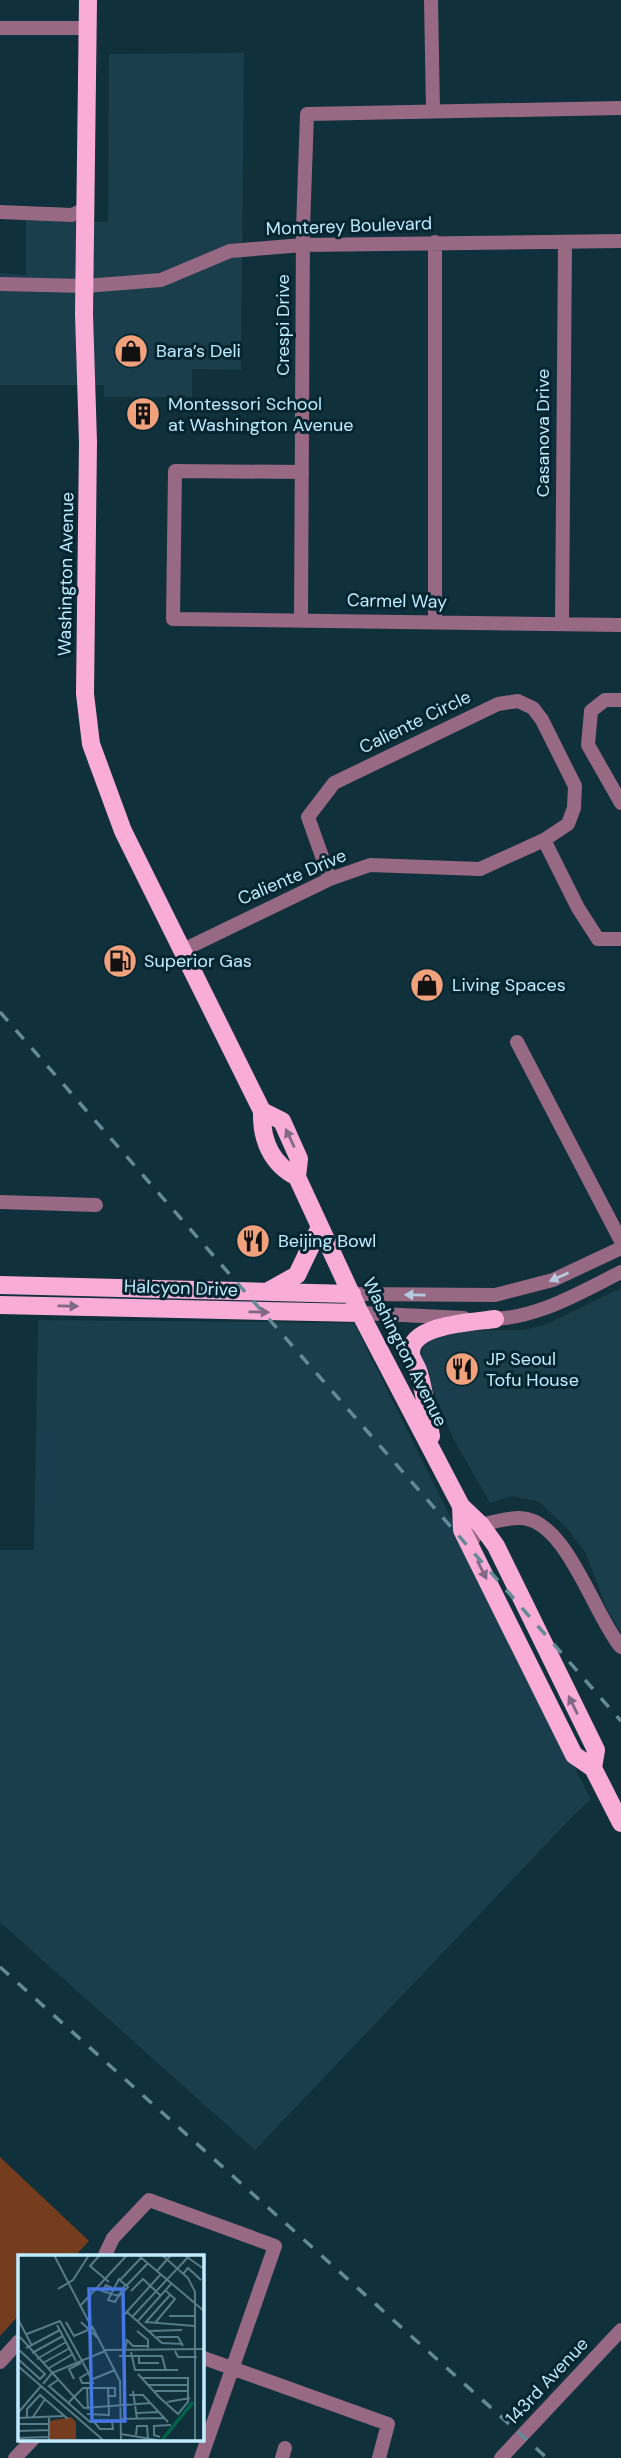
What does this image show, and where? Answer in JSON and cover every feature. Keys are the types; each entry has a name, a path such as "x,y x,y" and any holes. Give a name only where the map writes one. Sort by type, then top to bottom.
{"main road":[{"name":"Washington Avenue","path":"88,0 85,694 91,744 123,831 261,1111 282,1122 299,1158 297,1177 360,1313 461,1506 481,1525 496,1545 596,1751 593,1768"},
{"path":"267,1291 297,1275 320,1227"},
{"name":"Halcyon Drive","path":"0,1285 352,1294"},
{"name":"Halcyon Drive","path":"0,1305 360,1313"},
{"path":"434,1454 419,1373 411,1353 415,1340 429,1330 495,1319"},
{"name":"Washington Avenue","path":"461,1506 462,1530 575,1755 593,1768 621,1823"}],"street":[{"path":"431,0 433,110 621,108"},
{"path":"0,28 89,28"},
{"name":"Crespi Drive","path":"301,619 303,245 307,114 433,110"},
{"path":"0,212 72,215 87,208"},
{"name":"Monterey Boulevard","path":"0,284 85,286 161,280 230,251 303,245 621,241"},
{"path":"435,242 435,621"},
{"name":"Casanova Drive","path":"562,624 565,243"},
{"name":"Carmel Way","path":"302,471 175,471 173,619 621,625"},
{"path":"621,701 605,700 591,711 588,745 621,803"},
{"name":"Caliente Circle","path":"330,879 309,817 334,783 498,704 518,701 533,708 575,786"},
{"name":"Caliente Drive","path":"181,951 330,879 370,865 480,869 544,840 568,824 574,808 575,786"},
{"path":"544,840 578,908 598,939 621,939"},
{"path":"517,1042 621,1241"},
{"path":"0,1202 96,1205"},
{"path":"352,1294 495,1295 553,1280 621,1248"},
{"path":"360,1313 495,1319 517,1316 565,1300 621,1272"},
{"path":"470,1545 481,1525 521,1517 539,1522 562,1546 621,1647"},
{"path":"105,2255 113,2238 149,2200 275,2246 230,2368 201,2458"},
{"name":"143rd Avenue","path":"501,2458 621,2330"},
{"path":"0,2362 18,2342"},
{"path":"203,2358 388,2424 379,2458"},
{"path":"15,2458 32,2440"}],"shaded area":[{"path":"244,53 241,370 192,369 192,397 104,397 104,385 0,385 0,273 26,275 26,219 108,222 109,54"},
{"path":"621,1288 621,1633 608,1611 585,1552 567,1528 539,1502 512,1496 490,1503 452,1436 423,1367 421,1352 424,1344 443,1331 524,1330 547,1324"},
{"path":"38,1320 354,1323 591,1800 255,2150 0,1922 0,1550 34,1550"},
{"path":"0,2157 89,2241 76,2255 18,2255 18,2316 0,2336"}],"railway":[{"path":"0,1012 621,1721"},
{"path":"0,1967 547,2458"}],"place":[{"name":"Bara’s Deli","path":"131,351"},
{"name":"Montessori School at Washington Avenue","path":"143,414"},
{"name":"Superior Gas","path":"120,961"},
{"name":"Living Spaces","path":"427,985"},
{"name":"Beijing Bowl","path":"253,1241"},
{"name":"JP Seoul Tofu House","path":"462,1369"}]}
